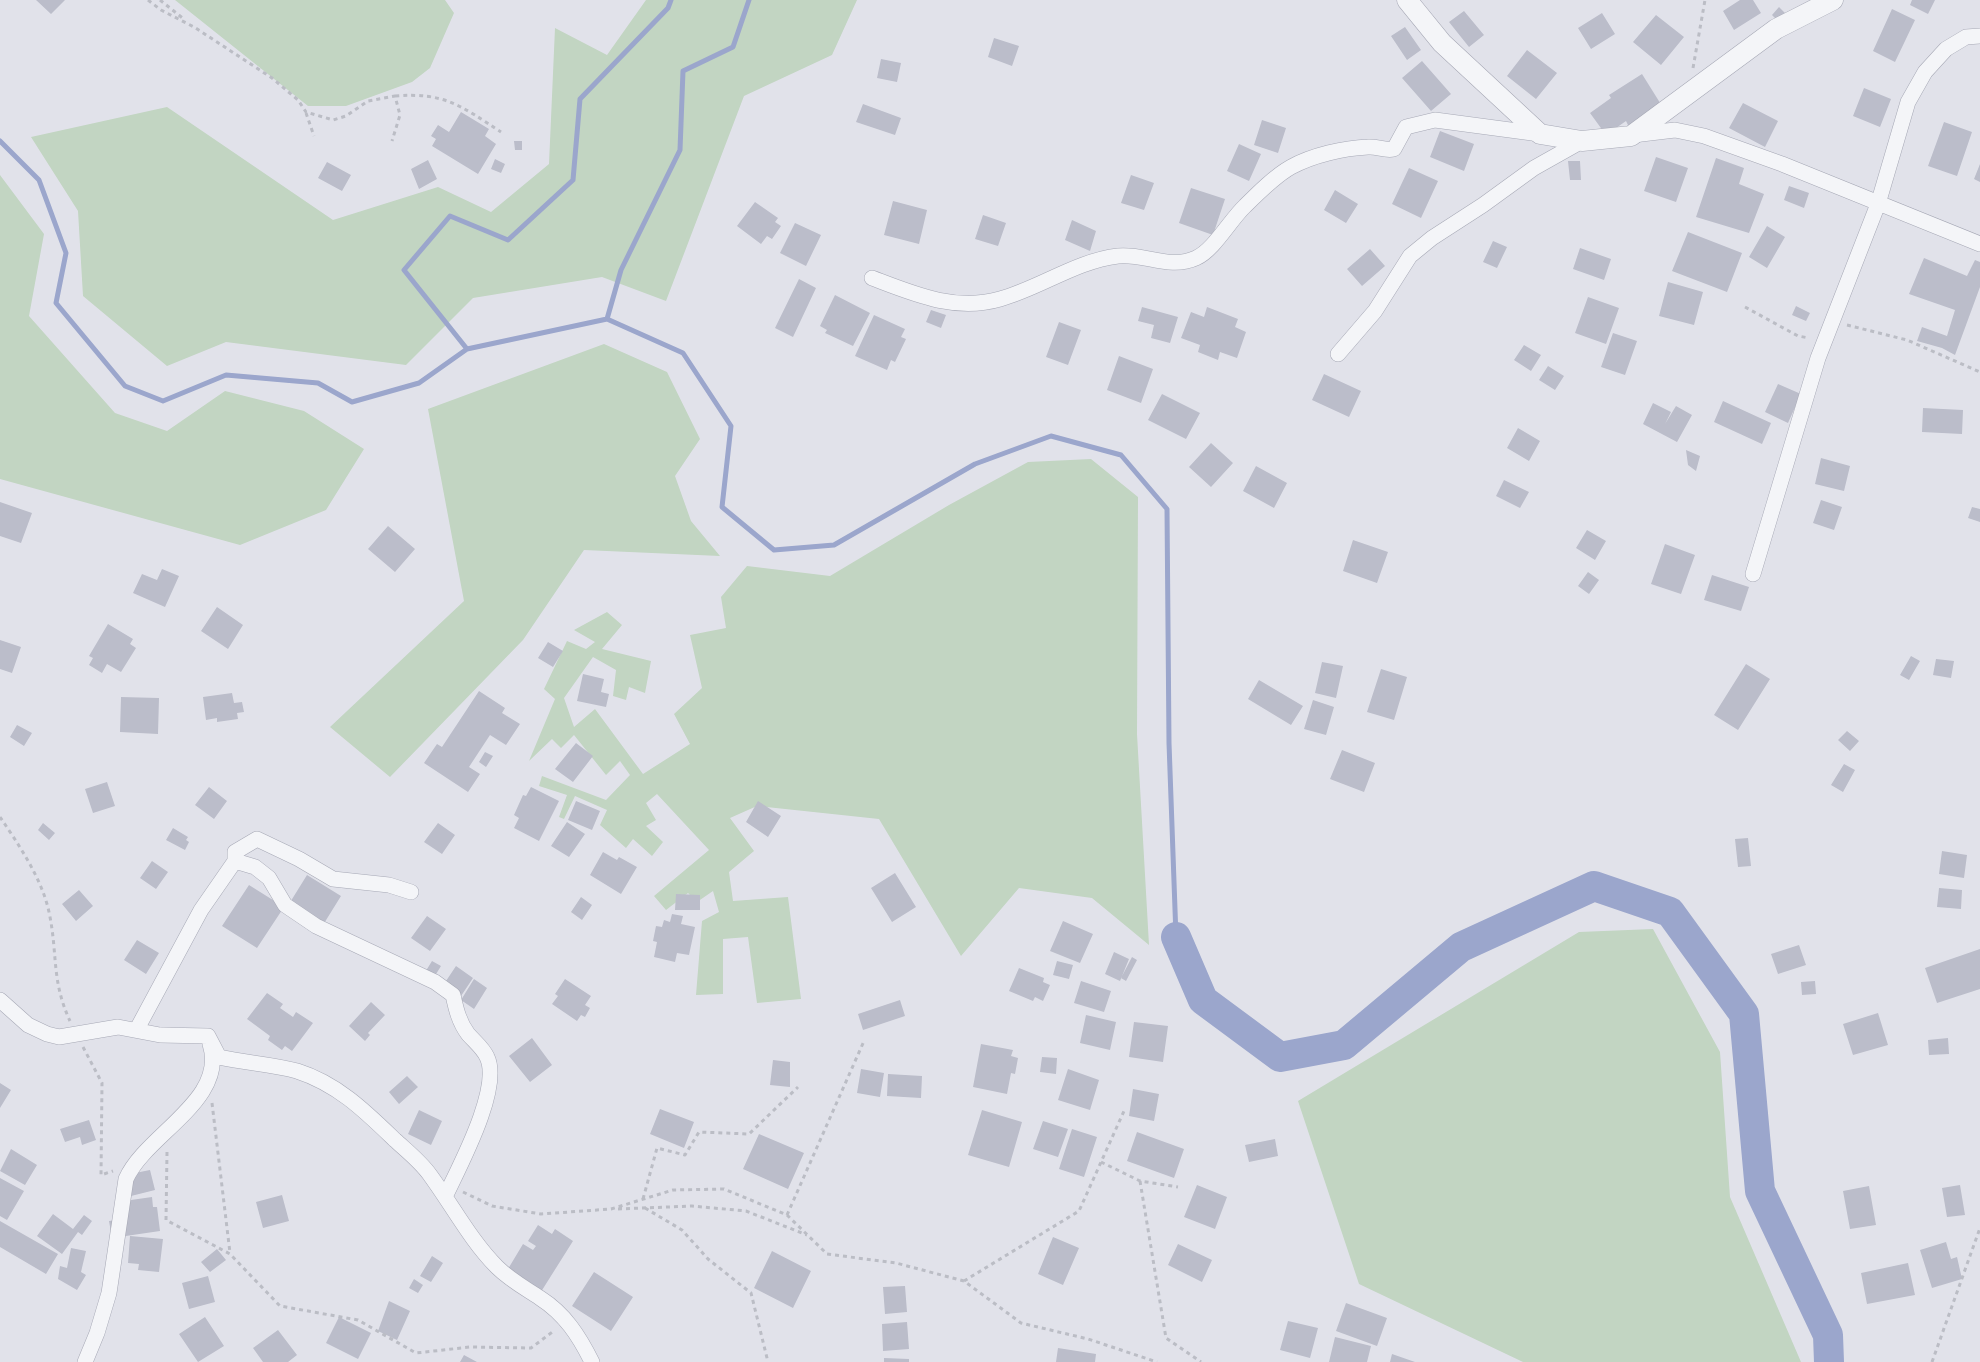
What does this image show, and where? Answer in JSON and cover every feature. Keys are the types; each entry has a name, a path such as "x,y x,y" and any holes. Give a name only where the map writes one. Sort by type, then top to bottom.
{"street":[{"path":"1407,0 1442,43 1540,134"},
{"path":"1631,136 1776,29 1832,0"},
{"path":"1753,574 1793,439 1832,322 1878,204 1908,102 1925,72 1946,49 1966,36 1980,36"},
{"path":"872,278 942,302 983,302 1001,299 1088,264 1117,256 1141,256 1165,262 1180,262 1196,258 1217,238 1244,206 1291,167 1314,158 1369,146 1387,151 1394,149 1406,127 1435,120 1582,141 1675,130 1704,136 1782,164 1980,244"},
{"path":"1338,354 1376,311 1410,256 1432,238 1483,205 1534,168 1582,141"},
{"path":"137,1029 201,910 235,861 235,852 257,839 299,859 333,879 388,885 411,892"},
{"path":"235,861 255,867 269,878 285,905 316,926 435,982 453,995 456,1013 467,1033 488,1058 491,1073 489,1089 475,1134 448,1191"},
{"path":"0,1000 28,1024 46,1034 59,1037 118,1026 160,1035 208,1036"},
{"path":"208,1036 219,1057 297,1071 320,1080 341,1092 376,1120 448,1191 496,1267 513,1282 540,1298 568,1321 583,1343 592,1362"},
{"path":"84,1362 97,1333 109,1293 123,1194 133,1165 198,1099 210,1081 213,1053 208,1036"}],"path":[{"path":"148,0 160,10 194,26"},
{"path":"160,0 194,26 272,78 298,100 306,112 314,136"},
{"path":"1692,73 1705,0"},
{"path":"306,112 333,120 346,116 368,101 415,94 436,96 458,104 501,132"},
{"path":"392,141 400,115 395,96"},
{"path":"1745,306 1798,336 1810,339 1823,336 1832,322 1908,340 1980,372"},
{"path":"0,817 37,880 49,911 56,983 62,1004 102,1083 101,1175 133,1165"},
{"path":"787,1215 864,1041"},
{"path":"210,1081 230,1254"},
{"path":"642,1200 657,1148 685,1155 700,1132 750,1134 798,1087"},
{"path":"964,1282 1079,1211 1124,1111"},
{"path":"167,1129 166,1220 230,1254 280,1306 358,1320 416,1353 470,1346 531,1348 568,1321"},
{"path":"1101,1162 1140,1181 1178,1187"},
{"path":"1140,1181 1166,1338 1201,1362"},
{"path":"612,1210 673,1190 724,1189 787,1215 828,1254 896,1263 964,1282 1022,1323 1088,1339 1157,1362"},
{"path":"448,1191 492,1206 542,1214 692,1206 746,1211 810,1237"},
{"path":"645,1208 682,1230 708,1259 751,1293 768,1362"},
{"path":"1932,1362 1980,1228"}],"green space":[{"path":"175,0 445,0 454,13 430,68 412,82 346,106 308,106"},
{"path":"646,0 857,0 832,55 744,96 666,301 602,277 473,298 406,365 226,342 167,366 83,296 78,211 31,137 167,107 333,220 438,187 491,212 549,164 555,28 607,55"},
{"path":"0,175 44,234 29,316 115,413 167,431 225,391 304,411 364,449 326,510 240,545 0,479"},
{"path":"604,344 667,372 700,439 675,476 691,521 720,556 584,550 523,640 390,777 330,727 464,601 428,409"},
{"path":"1091,459 1138,497 1137,734 1149,945 1092,898 1019,888 961,956 879,819 757,806 730,818 754,851 729,872 733,901 788,897 801,999 757,1003 748,937 723,939 723,994 696,995 702,921 719,912 713,891 697,902 688,893 666,910 654,896 709,850 657,794 646,803 656,820 646,826 663,842 652,856 633,839 626,848 600,825 607,810 575,796 564,819 559,817 567,795 539,786 542,776 606,800 630,775 620,761 606,775 574,735 561,748 552,739 529,761 555,699 544,689 567,641 586,649 595,642 574,630 607,612 622,625 602,649 651,661 645,693 629,687 626,700 613,696 616,670 593,657 564,698 574,727 595,709 643,774 690,744 674,714 702,688 690,635 726,628 721,597 747,566 830,576 949,505 1028,462"},
{"path":"1653,929 1720,1052 1730,1197 1801,1362 1523,1362 1359,1284 1298,1101 1579,932"}],"building":[{"path":"36,0 65,0 51,14"},
{"path":"1740,0 1753,0 1761,13 1734,30 1723,11"},
{"path":"1912,0 1935,0 1928,14 1910,5"},
{"path":"1779,7 1788,16 1781,24 1772,15"},
{"path":"1892,9 1915,20 1895,62 1873,51"},
{"path":"1464,11 1484,35 1469,47 1449,22"},
{"path":"1602,13 1615,34 1591,49 1578,28"},
{"path":"1656,15 1684,37 1661,65 1633,42"},
{"path":"1405,27 1421,50 1407,60 1391,36"},
{"path":"994,38 1019,46 1012,66 988,57"},
{"path":"1527,50 1557,73 1536,99 1507,76"},
{"path":"881,59 901,63 897,82 877,78"},
{"path":"1422,61 1451,94 1431,111 1402,78"},
{"path":"1642,74 1662,106 1629,127 1626,121 1606,135 1590,113 1611,98 1609,95"},
{"path":"1864,88 1891,99 1880,127 1853,116"},
{"path":"1743,103 1778,121 1765,147 1729,128"},
{"path":"863,104 901,118 895,135 856,122"},
{"path":"461,112 489,129 485,136 496,144 478,174 432,146 436,139 431,136 438,125 449,132"},
{"path":"1262,120 1286,128 1278,153 1254,145"},
{"path":"1944,122 1972,132 1957,176 1928,166"},
{"path":"1440,131 1474,144 1464,171 1430,157"},
{"path":"514,141 522,141 522,150 515,150"},
{"path":"1239,144 1261,154 1249,181 1227,171"},
{"path":"1656,157 1688,168 1676,202 1644,191"},
{"path":"1716,158 1744,168 1739,184 1764,194 1749,233 1696,217"},
{"path":"495,159 505,164 501,173 491,169"},
{"path":"428,160 437,179 419,189 411,169"},
{"path":"1568,161 1580,161 1581,180 1570,180"},
{"path":"327,162 351,175 342,191 318,178"},
{"path":"1980,164 1980,182 1974,179"},
{"path":"1409,168 1438,181 1421,218 1392,204"},
{"path":"1131,175 1154,183 1144,210 1121,203"},
{"path":"1789,186 1809,193 1804,208 1784,200"},
{"path":"1191,188 1225,199 1213,235 1179,223"},
{"path":"1335,190 1358,204 1346,223 1324,210"},
{"path":"893,201 927,210 919,244 884,235"},
{"path":"755,202 778,218 775,222 781,226 772,239 767,236 761,244 737,226"},
{"path":"983,215 1006,223 998,246 975,239"},
{"path":"1072,220 1096,231 1090,251 1065,240"},
{"path":"795,223 821,235 806,266 780,253"},
{"path":"1767,226 1785,237 1767,268 1749,257"},
{"path":"1688,232 1742,253 1727,292 1672,271"},
{"path":"1493,241 1507,247 1497,268 1483,262"},
{"path":"1580,248 1611,259 1604,280 1573,269"},
{"path":"1370,249 1385,266 1362,286 1347,269"},
{"path":"1924,258 1967,276 1975,260 1980,262 1980,287 1955,355 1942,348 1917,341 1922,327 1947,336 1955,310 1909,294"},
{"path":"799,279 816,288 793,337 775,328"},
{"path":"1668,282 1703,292 1694,325 1659,316"},
{"path":"835,295 870,313 853,346 825,333 827,330 820,326"},
{"path":"1588,297 1619,308 1606,344 1575,333"},
{"path":"1796,306 1810,313 1806,321 1792,315"},
{"path":"1142,307 1178,317 1170,343 1151,338 1154,325 1138,321"},
{"path":"1207,307 1238,319 1235,327 1246,332 1237,358 1220,352 1218,360 1198,352 1200,345 1181,338 1191,312 1204,317"},
{"path":"931,310 946,315 941,328 926,322"},
{"path":"874,315 905,329 901,337 906,339 895,362 891,360 887,370 855,356"},
{"path":"1059,322 1081,330 1068,365 1046,357"},
{"path":"1613,333 1637,341 1625,375 1601,367"},
{"path":"1524,345 1541,355 1531,371 1514,360"},
{"path":"1119,356 1153,369 1141,403 1107,390"},
{"path":"1548,366 1564,376 1555,390 1539,380"},
{"path":"1324,374 1361,391 1349,417 1312,400"},
{"path":"1778,384 1801,394 1788,423 1765,412"},
{"path":"1162,394 1200,413 1186,439 1148,420"},
{"path":"1723,401 1771,423 1762,444 1714,422"},
{"path":"1653,403 1671,412 1665,424 1676,406 1692,415 1677,442 1643,424"},
{"path":"1923,408 1963,410 1962,434 1922,432"},
{"path":"1518,428 1540,441 1529,461 1507,448"},
{"path":"1211,443 1233,463 1211,487 1189,467"},
{"path":"1686,450 1700,456 1696,471 1688,465"},
{"path":"1821,458 1850,466 1844,491 1815,484"},
{"path":"1256,466 1287,483 1274,508 1243,491"},
{"path":"1504,480 1529,492 1520,508 1496,496"},
{"path":"1821,500 1842,507 1834,530 1813,523"},
{"path":"0,502 32,513 21,543 0,536"},
{"path":"1972,507 1980,509 1980,522 1968,518"},
{"path":"388,526 415,549 395,572 368,549"},
{"path":"1587,530 1606,541 1595,560 1576,548"},
{"path":"1353,540 1388,552 1377,583 1343,571"},
{"path":"1665,544 1695,555 1681,594 1651,584"},
{"path":"162,569 179,576 165,607 133,593 142,574 157,580"},
{"path":"1588,572 1599,580 1589,594 1578,586"},
{"path":"1712,575 1749,587 1741,611 1704,600"},
{"path":"217,607 243,625 228,649 201,631"},
{"path":"108,624 133,639 130,644 136,648 121,672 107,664 102,673 89,665 93,658 89,656"},
{"path":"0,640 21,647 12,673 0,669"},
{"path":"548,642 563,651 553,667 538,658"},
{"path":"1911,656 1920,661 1909,680 1900,675"},
{"path":"1936,659 1954,661 1951,678 1933,675"},
{"path":"1322,662 1343,666 1336,698 1315,693"},
{"path":"1746,664 1770,679 1738,730 1714,715"},
{"path":"1381,669 1407,677 1394,720 1367,712"},
{"path":"583,674 604,679 601,692 609,694 606,707 577,701"},
{"path":"1259,680 1303,706 1291,725 1248,699"},
{"path":"479,691 505,708 502,713 520,724 506,745 490,735 469,767 480,774 468,792 424,763 437,744 442,747"},
{"path":"232,693 234,703 242,702 244,712 237,713 238,719 217,722 217,718 206,720 203,697"},
{"path":"121,697 159,698 158,734 120,732"},
{"path":"1313,700 1334,707 1326,735 1304,729"},
{"path":"17,725 32,733 24,746 10,737"},
{"path":"1847,731 1859,741 1850,751 1838,740"},
{"path":"576,743 593,756 573,782 555,769"},
{"path":"1342,750 1375,763 1364,792 1330,779"},
{"path":"485,752 493,756 486,767 479,762"},
{"path":"1844,764 1855,770 1843,792 1831,785"},
{"path":"107,782 115,806 93,813 85,789"},
{"path":"209,787 227,801 214,819 195,805"},
{"path":"531,787 559,801 539,841 514,828 519,818 514,815 523,795 526,796"},
{"path":"576,801 600,811 592,830 568,820"},
{"path":"758,801 781,816 768,837 746,822"},
{"path":"567,822 585,834 569,857 551,846"},
{"path":"43,823 55,833 49,840 38,830"},
{"path":"438,823 455,835 442,854 424,842"},
{"path":"173,828 188,837 186,840 189,842 185,850 166,840"},
{"path":"1748,838 1751,866 1738,867 1735,839"},
{"path":"1942,851 1967,855 1964,878 1939,874"},
{"path":"603,852 617,860 619,857 637,867 621,894 590,875"},
{"path":"152,861 168,872 156,889 140,878"},
{"path":"895,873 916,907 892,922 871,888"},
{"path":"307,875 341,896 323,925 289,904"},
{"path":"249,885 284,907 257,948 222,926"},
{"path":"1939,888 1962,890 1961,909 1937,907"},
{"path":"79,890 93,906 76,921 62,904"},
{"path":"676,894 700,895 700,910 675,910"},
{"path":"581,897 592,905 582,920 571,912"},
{"path":"672,914 683,916 681,924 695,927 689,955 677,953 675,962 654,957 657,942 653,941 656,926 662,927 664,920 670,922"},
{"path":"427,916 446,929 430,951 411,938"},
{"path":"1063,921 1093,934 1080,963 1050,951"},
{"path":"137,940 159,953 146,974 124,960"},
{"path":"1799,945 1806,965 1778,974 1771,954"},
{"path":"1980,949 1980,989 1937,1003 1925,968"},
{"path":"1114,952 1129,959 1120,981 1105,974"},
{"path":"1132,957 1137,960 1126,981 1121,978"},
{"path":"432,961 441,966 433,979 424,974"},
{"path":"1057,961 1073,965 1069,979 1053,975"},
{"path":"456,966 473,978 461,996 444,984"},
{"path":"1019,968 1044,978 1043,982 1050,985 1043,1001 1035,997 1033,1001 1009,991"},
{"path":"474,979 487,988 474,1009 461,1000"},
{"path":"565,979 591,996 585,1005 590,1008 585,1017 581,1015 577,1021 552,1004 558,996 555,994"},
{"path":"1081,981 1111,991 1104,1012 1074,1003"},
{"path":"1815,981 1816,994 1802,995 1801,982"},
{"path":"267,993 283,1004 280,1008 293,1017 296,1012 313,1023 292,1051 285,1046 282,1050 268,1040 270,1036 247,1019"},
{"path":"900,1000 905,1016 863,1030 858,1014"},
{"path":"371,1002 385,1015 368,1033 370,1035 365,1041 349,1026"},
{"path":"1878,1013 1888,1045 1853,1055 1843,1024"},
{"path":"1086,1015 1116,1022 1110,1050 1080,1043"},
{"path":"1134,1022 1168,1026 1163,1062 1129,1057"},
{"path":"532,1038 552,1065 530,1082 509,1056"},
{"path":"1948,1038 1949,1054 1929,1055 1928,1040"},
{"path":"981,1044 1013,1050 1011,1056 1018,1058 1015,1074 1011,1073 1007,1094 973,1087"},
{"path":"1042,1057 1057,1058 1056,1074 1040,1072"},
{"path":"773,1060 790,1062 790,1087 770,1085"},
{"path":"861,1069 884,1073 880,1097 857,1093"},
{"path":"1068,1069 1099,1080 1090,1110 1058,1100"},
{"path":"888,1074 922,1076 921,1098 887,1096"},
{"path":"407,1076 418,1087 399,1104 389,1092"},
{"path":"0,1083 11,1090 0,1108"},
{"path":"1133,1089 1159,1094 1154,1121 1129,1116"},
{"path":"660,1109 694,1122 684,1148 650,1134"},
{"path":"419,1110 442,1121 431,1145 408,1134"},
{"path":"982,1110 1022,1122 1009,1167 968,1155"},
{"path":"89,1120 96,1140 82,1145 80,1137 65,1142 60,1129"},
{"path":"1043,1121 1068,1129 1058,1157 1033,1149"},
{"path":"1072,1129 1097,1137 1084,1177 1059,1169"},
{"path":"1137,1132 1184,1149 1174,1178 1127,1161"},
{"path":"759,1134 804,1153 788,1189 743,1169"},
{"path":"1275,1139 1278,1156 1249,1162 1245,1145"},
{"path":"11,1149 37,1165 25,1185 0,1171"},
{"path":"150,1170 155,1190 131,1196 125,1175"},
{"path":"0,1178 24,1191 7,1220 0,1216"},
{"path":"1197,1185 1227,1197 1215,1229 1184,1217"},
{"path":"1960,1185 1965,1215 1947,1217 1942,1188"},
{"path":"1869,1186 1876,1225 1850,1229 1843,1191"},
{"path":"282,1195 289,1221 263,1228 256,1202"},
{"path":"152,1197 153,1207 157,1207 160,1231 112,1238 109,1221 118,1220 124,1201"},
{"path":"53,1214 73,1229 84,1215 92,1221 82,1235 78,1232 62,1254 37,1236"},
{"path":"0,1221 58,1254 46,1274 0,1247"},
{"path":"538,1225 552,1234 555,1229 573,1241 539,1295 505,1274 523,1244 533,1250 536,1246 528,1241"},
{"path":"130,1236 163,1239 159,1272 138,1270 139,1264 128,1263"},
{"path":"1053,1237 1079,1248 1063,1285 1038,1274"},
{"path":"1946,1242 1951,1259 1957,1257 1962,1279 1932,1288 1920,1250"},
{"path":"1178,1244 1212,1260 1202,1282 1168,1265"},
{"path":"71,1248 86,1251 81,1272 86,1275 77,1290 58,1279 60,1266 67,1268"},
{"path":"217,1249 226,1260 210,1272 201,1262"},
{"path":"772,1251 811,1271 793,1308 754,1288"},
{"path":"432,1256 443,1263 431,1282 420,1276"},
{"path":"1908,1263 1915,1295 1867,1304 1861,1273"},
{"path":"594,1272 633,1297 611,1331 572,1306"},
{"path":"208,1276 215,1302 189,1309 182,1283"},
{"path":"414,1279 423,1285 418,1293 409,1288"},
{"path":"905,1286 907,1312 885,1314 883,1287"},
{"path":"389,1301 410,1311 397,1340 378,1331"},
{"path":"1346,1303 1387,1318 1377,1346 1336,1331"},
{"path":"205,1317 224,1346 198,1362 179,1334"},
{"path":"339,1317 371,1333 358,1359 326,1343"},
{"path":"1288,1321 1318,1328 1310,1358 1280,1350"},
{"path":"907,1322 909,1349 883,1351 882,1324"},
{"path":"278,1330 297,1355 288,1362 263,1362 253,1348"},
{"path":"1335,1337 1371,1346 1367,1362 1329,1362"},
{"path":"1058,1348 1096,1354 1095,1362 1056,1362"},
{"path":"1392,1354 1415,1362 1390,1362"},
{"path":"464,1355 477,1362 460,1362"},
{"path":"884,1358 909,1359 909,1362 884,1362"}],"waterway":[{"path":"467,349 404,270 450,216 508,240 573,180 580,99 668,8 671,0"},
{"path":"607,319 621,270 680,150 683,71 733,47 749,0"},
{"path":"0,141 39,180 66,253 56,303 125,386 163,401 226,375 318,383 352,402 419,383 467,349 607,319 683,353 731,426 722,507 774,550 834,545 975,464 1051,436 1121,455 1167,509 1169,743 1176,937"},
{"path":"1176,937 1203,1000 1280,1057 1344,1045 1461,947 1594,886 1670,912 1744,1014 1760,1191 1828,1335 1829,1362"}]}
